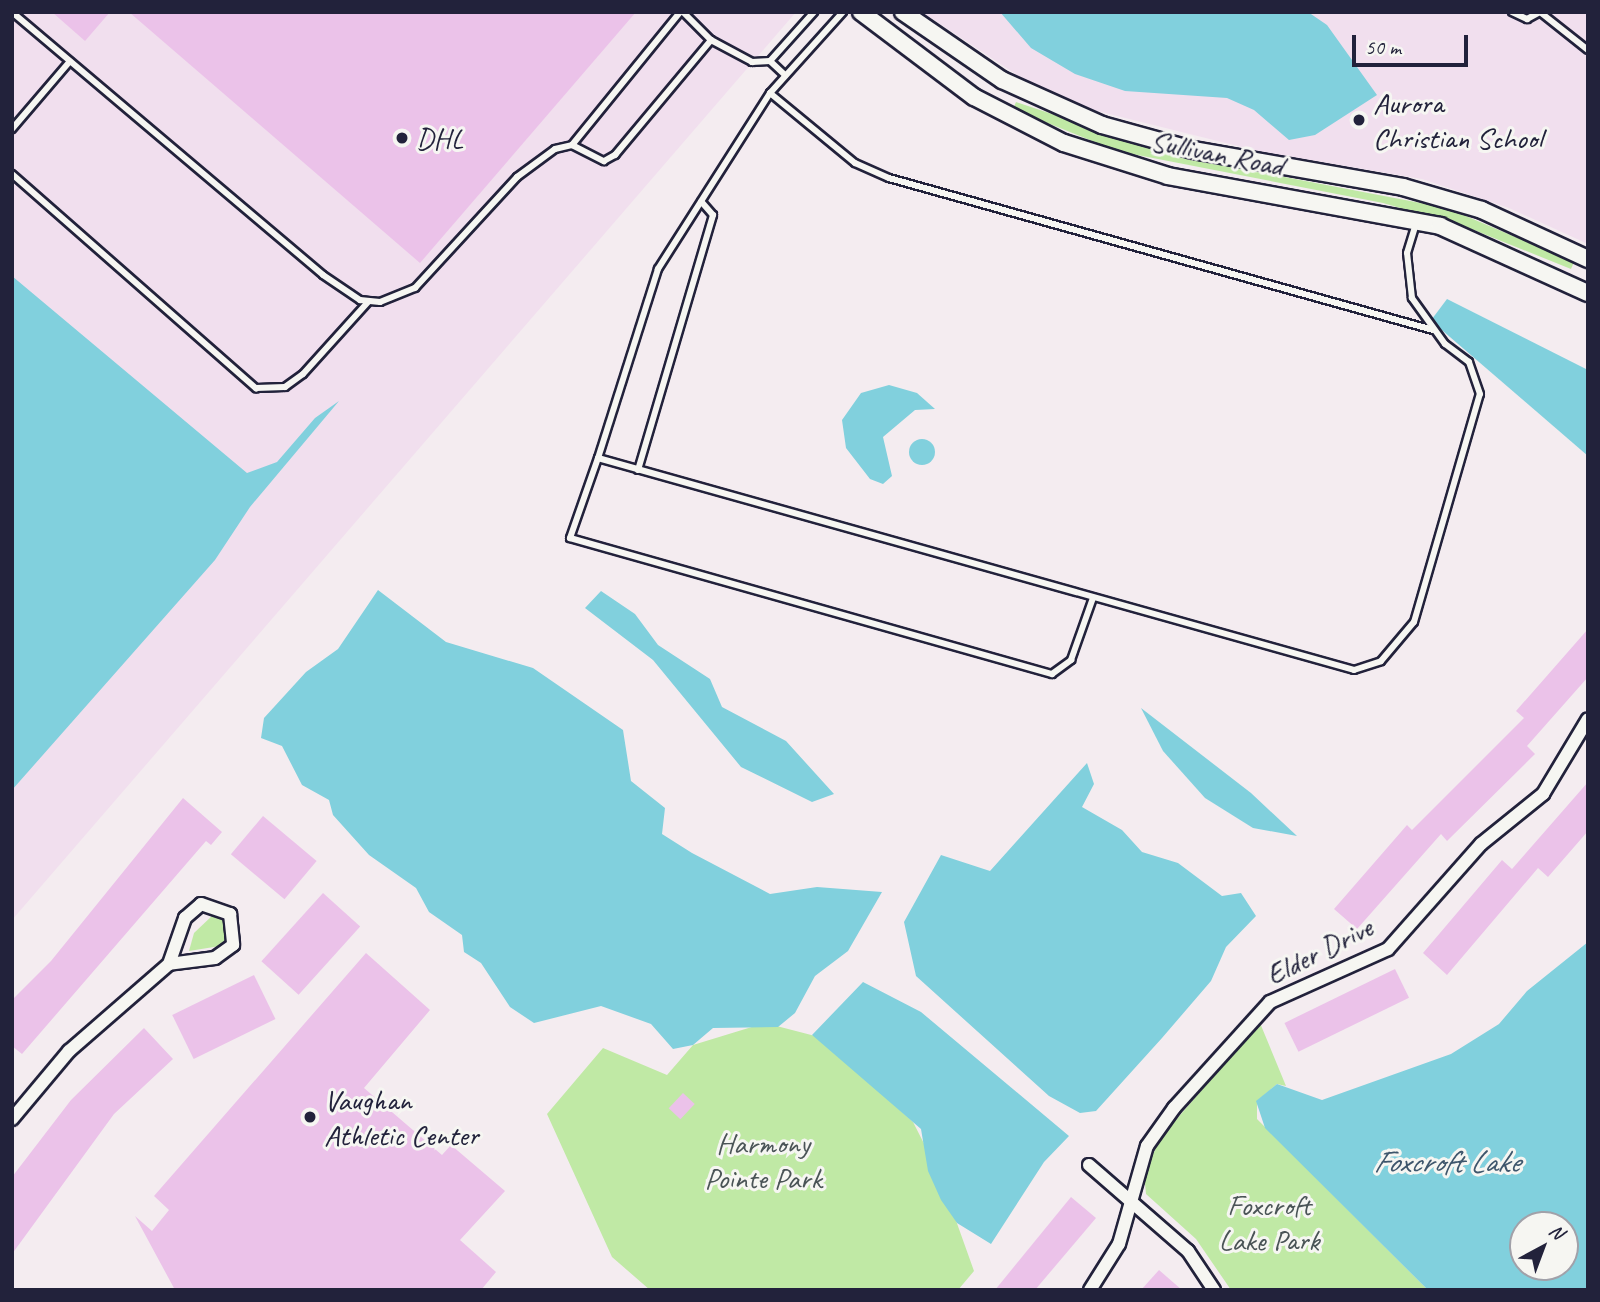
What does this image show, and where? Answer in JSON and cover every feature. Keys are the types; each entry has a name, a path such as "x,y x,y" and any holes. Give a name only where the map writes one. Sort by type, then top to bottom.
{"street":[{"name":"Sullivan Road","path":"860,12 974,97 1064,143 1168,176 1417,221 1504,250 1588,293"},
{"name":"Sullivan Road","path":"902,12 1002,80 1102,125 1193,150 1403,187 1482,210 1588,259"},
{"name":"Elder Drive","path":"1090,1290 1119,1244 1129,1198 1147,1146 1174,1108 1270,1002 1388,948 1481,844 1543,794 1588,719"},
{"path":"12,1119 69,1051 169,964 192,909 212,903 230,914 236,934 225,953 169,964"},
{"path":"1089,1165 1188,1251 1214,1290"}],"lane":[{"path":"12,12 323,275 369,301 397,299 415,288 517,177 555,149 572,145 682,12 711,40 752,62 770,61 814,12"},
{"path":"843,12 770,93 659,269 570,538 1052,674 1071,660 1093,598"},
{"path":"1511,12 1527,19 1540,12 1588,50"},
{"path":"572,145 595,160 615,155 711,40"},
{"path":"12,129 69,61"},
{"path":"770,61 785,75"},
{"path":"770,93 855,163 889,178 1434,330"},
{"path":"12,174 256,388 285,387 303,374 369,301"},
{"path":"638,470 713,215 701,201"},
{"path":"598,458 1342,669 1381,661 1398,646 1424,597 1480,394 1469,362 1434,330 1412,299 1408,273 1417,221"}],"shaded area":[{"path":"12,12 796,12 12,920"},
{"name":"Aurora Christian School","path":"922,12 1588,12 1588,244 1509,208 1422,179 1262,152 1089,109 1017,75"}],"green space":[{"path":"1016,102 1184,158 1447,208 1574,262 1571,269 1469,228 1383,203 1117,151 1013,109"},
{"path":"214,914 225,918 230,935 220,946 189,951 194,933"},
{"name":"Harmony Pointe Park","path":"765,1023 819,1037 913,1122 939,1173 974,1271 958,1290 650,1290 612,1257 547,1114 603,1048 667,1075 693,1045"},
{"name":"Foxcroft Lake Park","path":"1260,1023 1286,1086 1277,1084 1257,1101 1257,1119 1428,1290 1231,1290 1196,1239 1146,1194 1144,1173 1161,1137"}],"water":[{"path":"1000,12 1308,12 1327,25 1377,95 1315,135 1289,140 1254,110 1227,98 1125,91 1075,74 1031,48"},
{"path":"12,276 247,473 277,462 315,418 339,401 250,507 215,560 12,790"},
{"path":"1447,299 1588,370 1588,456 1436,325 1432,319"},
{"path":"889,385 917,393 935,409 915,410 883,437 892,476 883,484 870,479 846,448 842,420 861,393"},
{"path":"922,439 932,442 935,452 932,462 922,465 912,462 909,452 912,442"},
{"path":"378,590 446,642 533,668 623,730 631,781 665,808 662,834 692,853 770,894 817,887 882,892 848,951 815,976 795,1013 778,1027 713,1028 693,1045 673,1049 651,1024 601,1006 534,1023 510,1007 481,963 464,952 462,935 429,912 416,888 369,855 333,815 329,800 302,785 282,746 261,738 264,718 306,672 338,649"},
{"path":"601,591 635,614 658,645 710,679 722,707 786,741 834,794 812,802 741,767 653,660 585,608"},
{"path":"1141,708 1251,793 1297,836 1253,828 1205,798 1163,751"},
{"path":"1087,763 1094,784 1082,807 1122,830 1142,852 1178,863 1222,896 1241,893 1256,916 1226,947 1211,981 1162,1038 1096,1111 1080,1113 1049,1096 916,976 904,922 941,855 990,871"},
{"name":"Foxcroft Lake","path":"1588,942 1588,1290 1428,1290 1265,1128 1256,1101 1277,1084 1322,1100 1451,1054 1499,1024 1527,991"},
{"path":"863,982 921,1012 1069,1136 1044,1162 991,1244 957,1223 941,1200 928,1171 921,1129 812,1035"}],"building":[{"path":"52,12 110,12 85,41"},
{"name":"DHL","path":"129,12 636,12 420,263"},
{"path":"1588,629 1588,677 1527,746 1535,754 1447,841 1441,834 1357,929 1334,909 1407,825 1412,830 1524,718 1516,711"},
{"path":"1588,782 1588,831 1548,877 1538,868 1447,975 1423,953 1502,860 1512,869"},
{"path":"183,798 222,832 211,845 206,841 22,1054 12,1046 12,1000 51,961"},
{"path":"263,816 317,861 284,899 231,854"},
{"path":"323,893 360,926 299,995 261,961"},
{"name":"Vaughan Athletic Center","path":"366,953 430,1010 364,1088 442,1155 451,1145 505,1191 460,1240 496,1272 481,1290 175,1290 135,1216 152,1231 169,1210 154,1196"},
{"path":"1395,969 1409,998 1298,1052 1284,1023"},
{"path":"254,975 275,1019 194,1059 172,1015"},
{"path":"144,1028 173,1059 114,1114 12,1254 12,1177 71,1100"},
{"path":"683,1093 695,1104 680,1119 669,1108"},
{"path":"1071,1197 1096,1218 1035,1290 995,1290"},
{"path":"1159,1270 1182,1290 1141,1290"}],"place":[{"name":"Aurora Christian School","path":"1359,120"},
{"name":"DHL","path":"402,138"},
{"name":"Vaughan Athletic Center","path":"310,1117"}]}
